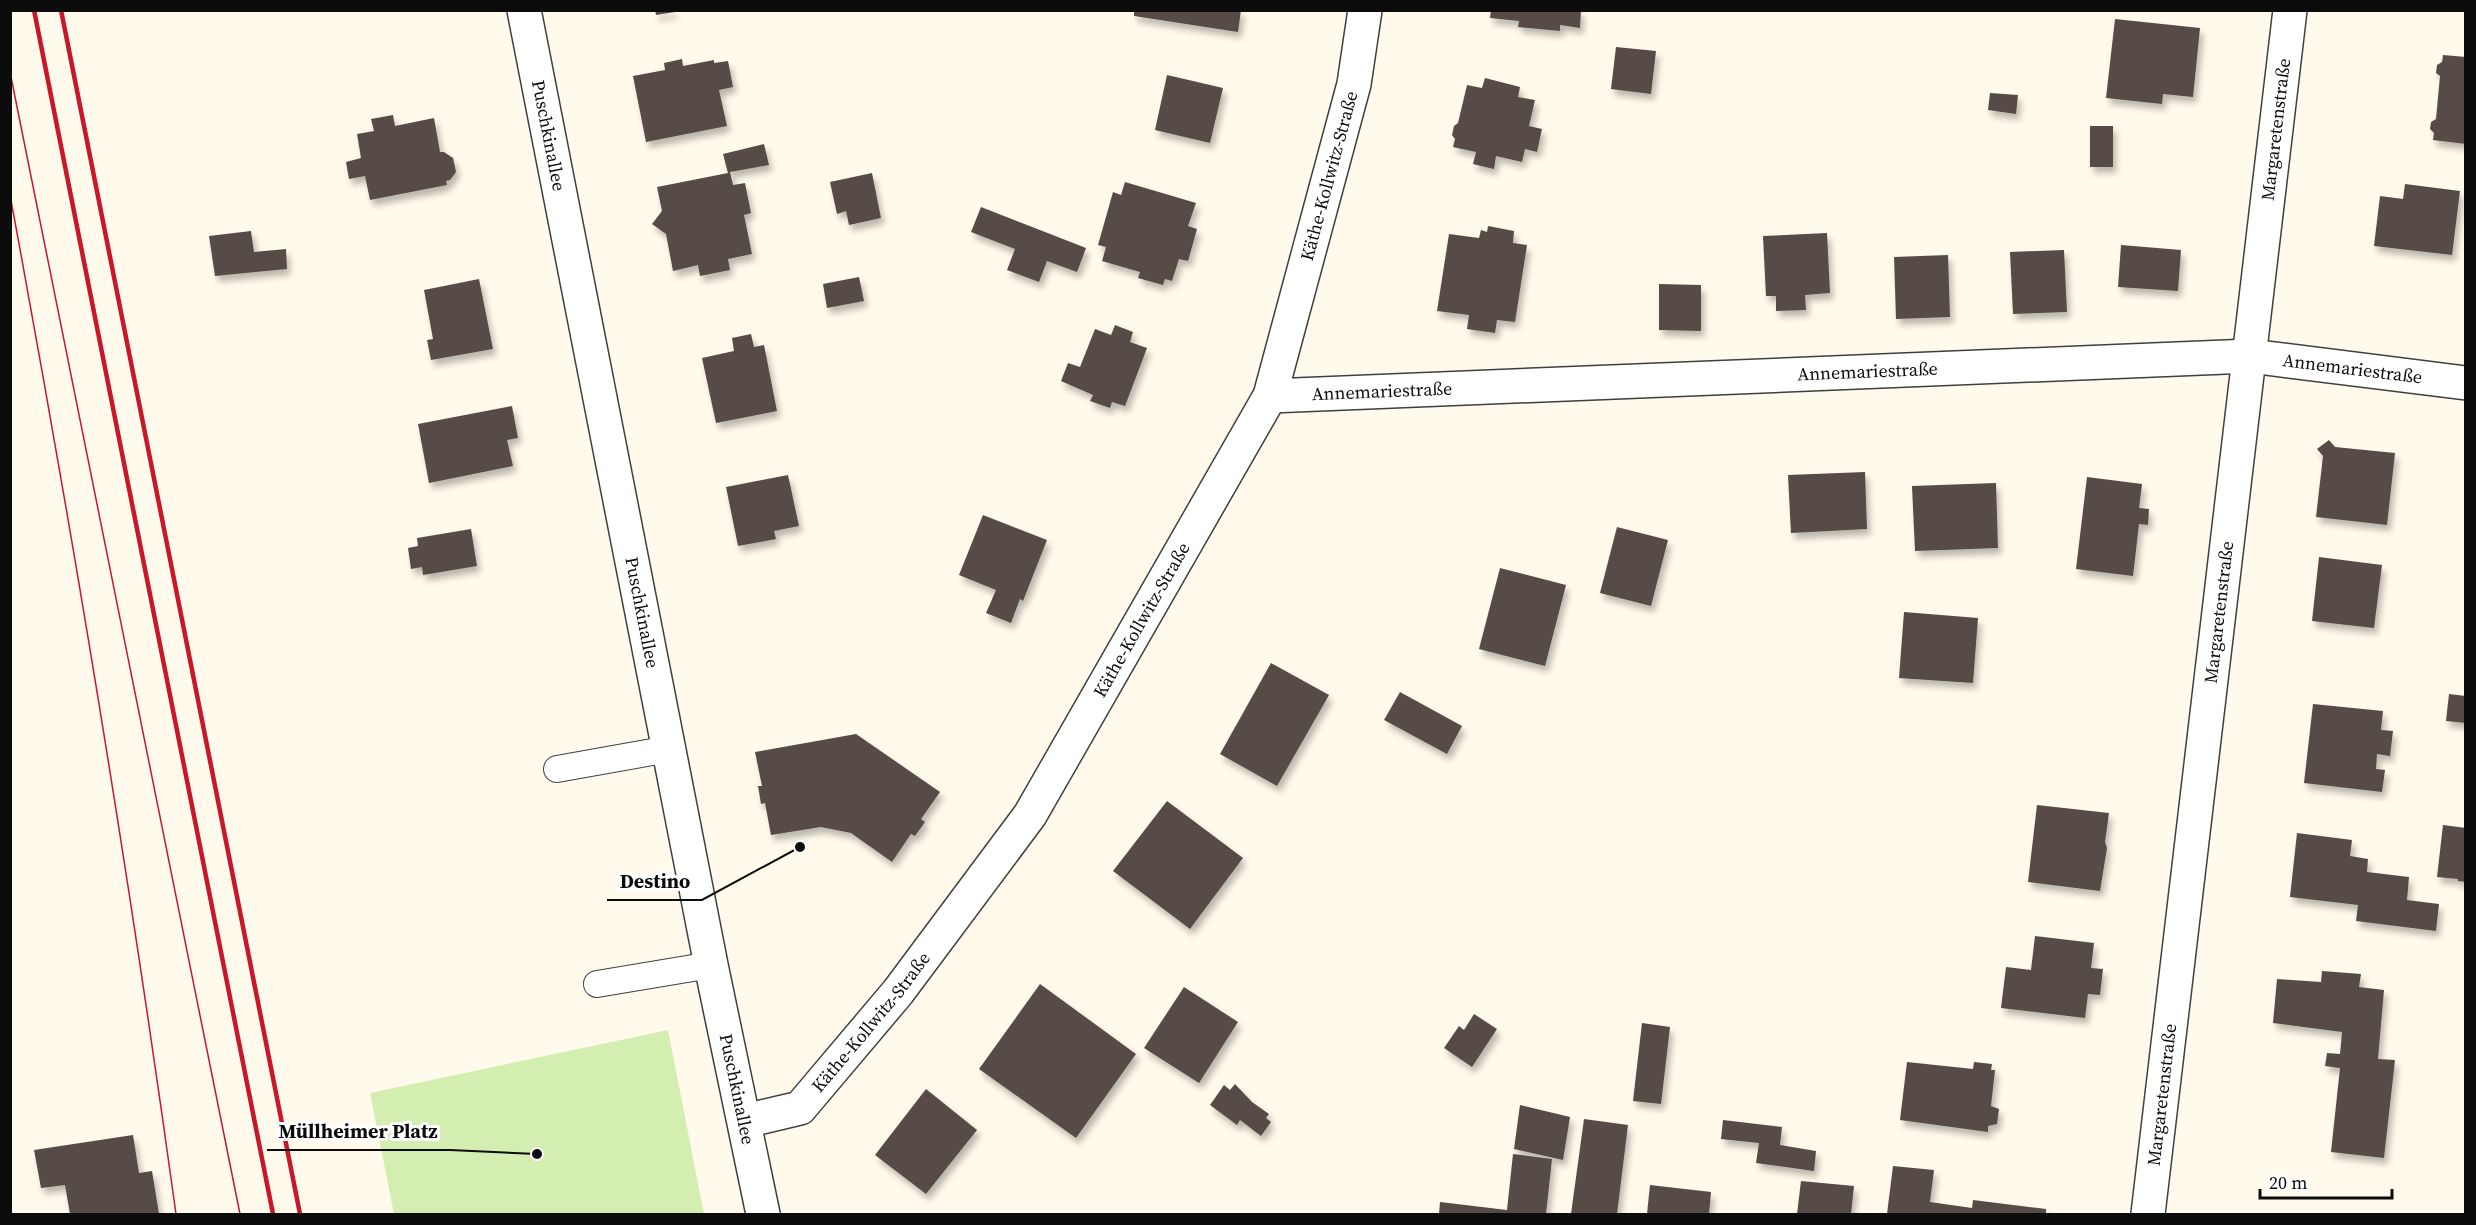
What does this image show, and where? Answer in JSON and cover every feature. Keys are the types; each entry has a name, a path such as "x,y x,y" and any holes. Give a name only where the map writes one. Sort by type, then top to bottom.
{"street":[{"name":"Puschkinallee","path":"524,10 711,965 763,1215"},
{"name":"Käthe-Kollwitz-Straße","path":"745,1121 800,1108 898,992 1030,815 1270,396 1354,84 1365,10"},
{"name":"Margaretenstraße","path":"2148,1215 2290,10"},
{"name":"Annemariestraße","path":"1270,396 2250,356 2466,383"}],"lane":[{"path":"557,769 669,749"},
{"path":"597,984 711,965"}],"green space":[{"path":"668,1030 704,1214 394,1214 370,1093"}],"building":[{"path":"655,10 675,10 675,12 656,15"},
{"path":"1134,10 1241,10 1238,32 1134,16"},
{"path":"1491,10 1581,10 1580,28 1560,25 1560,31 1518,27 1519,21 1490,18"},
{"path":"2115,19 2200,28 2193,97 2163,94 2162,104 2106,98"},
{"path":"1616,47 1656,51 1651,94 1611,89"},
{"path":"2443,55 2466,57 2466,144 2433,140 2434,133 2430,129 2431,122 2436,119 2440,76 2436,73 2437,65 2442,62"},
{"path":"682,59 683,66 714,60 714,63 728,61 733,87 719,90 727,126 646,142 633,76 665,70 664,63"},
{"path":"1167,75 1223,88 1210,143 1155,130"},
{"path":"1485,78 1520,87 1518,97 1535,100 1529,126 1542,129 1537,152 1525,149 1522,162 1496,156 1494,169 1473,164 1476,152 1453,147 1454,126 1458,123 1467,85 1482,88"},
{"path":"1990,93 2018,95 2016,114 1988,110"},
{"path":"393,115 395,126 434,118 440,152 453,158 456,172 450,180 446,181 447,185 370,200 365,176 349,179 346,162 361,158 357,134 374,131 371,119"},
{"path":"2090,126 2113,126 2113,167 2090,167"},
{"path":"764,144 769,165 730,172 733,185 745,183 751,213 744,215 752,254 728,259 730,270 700,276 698,265 673,271 666,234 652,224 662,211 657,187 728,173 723,154"},
{"path":"872,173 881,218 849,225 846,211 837,214 830,182"},
{"path":"1125,182 1196,203 1188,226 1197,229 1188,261 1179,259 1172,281 1165,279 1163,285 1138,278 1140,272 1102,261 1106,247 1098,245 1113,192 1121,195"},
{"path":"2405,184 2460,191 2452,255 2374,246 2380,196 2403,199"},
{"path":"981,207 1086,248 1077,272 1047,261 1039,282 1007,270 1015,249 971,232"},
{"path":"1488,226 1514,231 1513,243 1527,245 1515,322 1497,320 1495,333 1467,329 1469,315 1437,311 1449,234 1479,238 1481,230 1487,232"},
{"path":"251,231 254,252 286,249 287,269 215,276 209,236"},
{"path":"1827,233 1830,293 1805,295 1806,310 1776,311 1776,296 1766,296 1763,236"},
{"path":"2121,245 2181,250 2178,291 2118,287"},
{"path":"2064,250 2067,312 2013,314 2010,252"},
{"path":"1948,255 1950,317 1896,319 1894,257"},
{"path":"859,277 864,301 827,308 823,284"},
{"path":"479,279 493,349 431,360 427,340 433,339 424,290"},
{"path":"1659,284 1701,285 1701,331 1659,330"},
{"path":"1115,325 1133,332 1130,342 1147,348 1125,406 1112,402 1110,408 1090,401 1093,395 1061,381 1068,363 1080,367 1095,329 1111,335"},
{"path":"751,334 754,347 764,345 777,411 716,423 702,358 734,351 732,338"},
{"path":"512,406 518,438 507,440 513,466 429,483 418,424"},
{"path":"2329,440 2335,447 2395,453 2387,525 2316,517 2323,456 2317,449"},
{"path":"1865,472 1867,529 1791,533 1788,475"},
{"path":"788,475 799,526 774,531 776,539 738,546 726,487"},
{"path":"2087,477 2142,484 2139,508 2149,509 2148,525 2139,524 2133,576 2076,569"},
{"path":"1996,483 1998,548 1915,551 1912,486"},
{"path":"983,515 1047,540 1023,601 1020,599 1011,623 986,613 996,590 959,575"},
{"path":"1617,527 1668,540 1651,606 1600,593"},
{"path":"471,529 477,566 423,575 422,567 411,569 408,548 418,546 417,538"},
{"path":"2319,557 2382,565 2374,628 2312,621"},
{"path":"1500,568 1566,585 1545,666 1479,649"},
{"path":"1904,612 1978,618 1973,683 1899,678"},
{"path":"1271,663 1329,695 1277,786 1220,754"},
{"path":"1400,692 1462,726 1447,754 1384,720"},
{"path":"2449,694 2466,696 2466,723 2446,721"},
{"path":"2313,704 2383,711 2381,730 2393,731 2390,756 2377,754 2376,769 2385,770 2382,792 2304,783"},
{"path":"856,734 940,792 921,819 925,822 915,836 911,834 892,862 851,833 821,827 771,835 765,803 761,804 758,786 762,786 755,752"},
{"path":"1167,801 1243,858 1190,929 1113,871"},
{"path":"2037,805 2109,813 2105,842 2107,848 2100,891 2028,882"},
{"path":"2443,825 2466,828 2466,882 2437,877"},
{"path":"2297,833 2352,840 2350,856 2368,859 2367,872 2409,877 2407,900 2439,904 2436,931 2356,921 2358,905 2290,897"},
{"path":"2035,936 2094,943 2091,968 2103,969 2100,995 2088,994 2085,1018 2001,1008 2006,967 2031,970"},
{"path":"2322,971 2361,974 2359,987 2384,990 2378,1059 2395,1060 2384,1158 2331,1152 2340,1068 2325,1066 2327,1053 2340,1054 2342,1032 2273,1023 2277,979 2321,982"},
{"path":"1040,984 1136,1054 1076,1138 979,1069"},
{"path":"1184,987 1238,1022 1199,1083 1144,1048"},
{"path":"1474,1014 1497,1029 1472,1067 1444,1048 1459,1026 1464,1030"},
{"path":"1642,1023 1670,1027 1661,1104 1633,1101"},
{"path":"1907,1062 1973,1069 1974,1062 1992,1064 1991,1070 1995,1070 1991,1106 1999,1109 1997,1124 1988,1126 1988,1132 1900,1120"},
{"path":"1235,1084 1252,1102 1269,1114 1266,1118 1271,1122 1261,1136 1240,1120 1237,1125 1210,1105 1224,1085 1230,1090"},
{"path":"926,1089 977,1130 926,1194 875,1155"},
{"path":"1520,1105 1570,1117 1563,1160 1514,1149"},
{"path":"1584,1119 1628,1125 1617,1214 1571,1214"},
{"path":"1723,1120 1782,1127 1780,1145 1816,1151 1814,1171 1756,1163 1759,1143 1721,1139"},
{"path":"133,1135 139,1173 152,1171 159,1214 70,1214 65,1185 41,1188 34,1150"},
{"path":"1513,1154 1552,1159 1546,1214 1439,1214 1440,1202 1507,1210"},
{"path":"1893,1166 1934,1170 1930,1202 1972,1208 1973,1200 2046,1209 2046,1214 1887,1214"},
{"path":"1801,1181 1854,1186 1851,1214 1797,1214"},
{"path":"1650,1185 1711,1192 1709,1214 1647,1214"}],"tram line":[{"path":"10,72 240,1214"},
{"path":"10,195 99,704 176,1214"}],"railway":[{"path":"34,10 273,1214"},
{"path":"61,10 300,1214"}],"place":[{"name":"Destino","path":"800,847"},
{"name":"Müllheimer Platz","path":"537,1154"}]}
